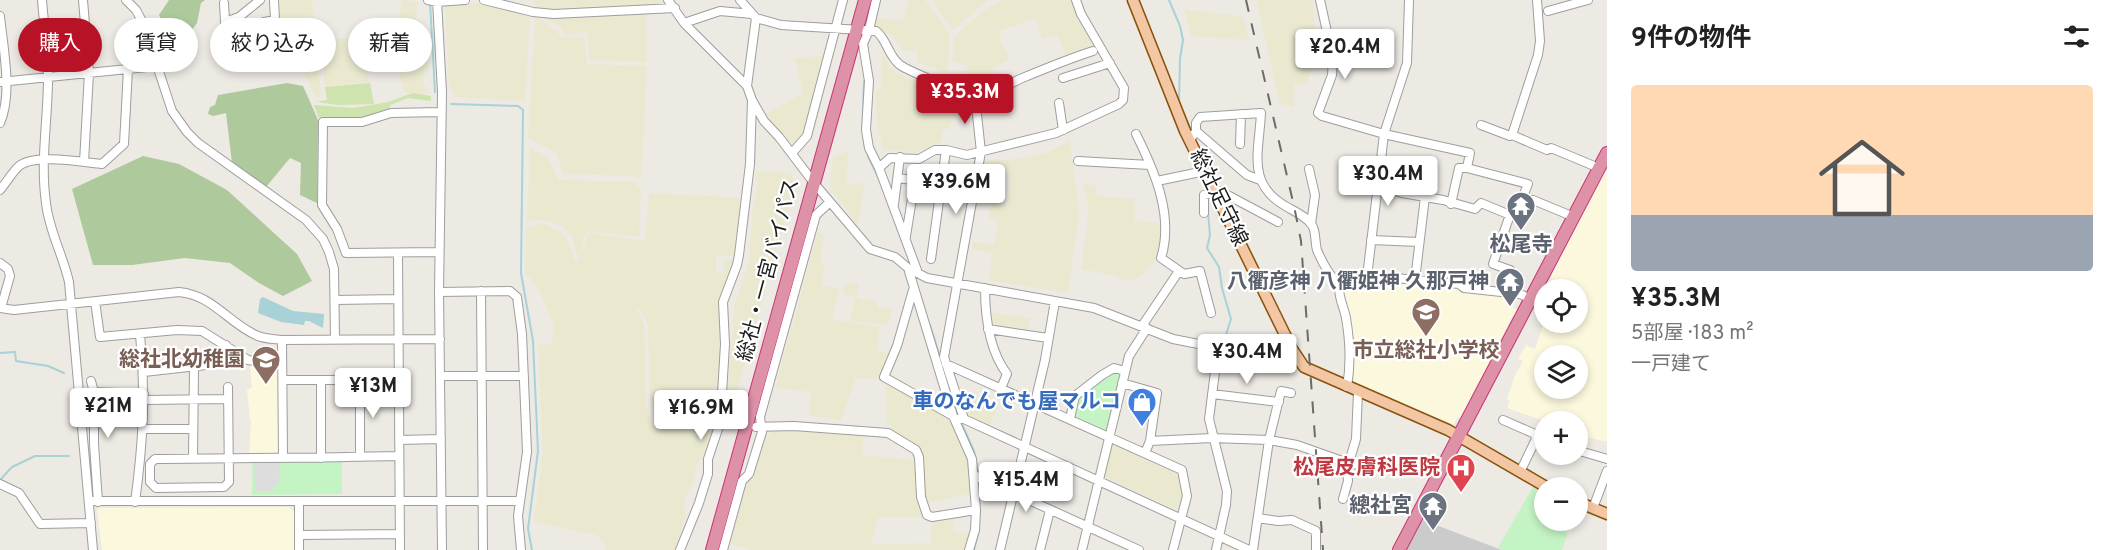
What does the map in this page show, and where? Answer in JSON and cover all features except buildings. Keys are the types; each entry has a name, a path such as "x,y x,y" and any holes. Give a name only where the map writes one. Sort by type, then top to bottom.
{"highway":[{"name":"総社・一宮バイパス","path":"712,550 814,183 863,30 865,0"},
{"path":"1399,550 1602,168 1607,153"}],"main road":[{"name":"総社足守線","path":"1133,0 1193,135 1205,171 1299,361"},
{"path":"1299,361 1311,371 1459,436 1534,480"},
{"path":"1588,506 1607,514"}],"street":[{"path":"42,0 48,77 44,160 46,204 54,238 65,263 89,421 98,501"},
{"path":"83,0 89,73 84,162"},
{"path":"126,0 140,18"},
{"path":"224,3 225,22 239,17 260,0"},
{"path":"274,0 275,18"},
{"path":"442,550 439,292 442,92 434,1 465,0"},
{"path":"484,0 533,12 554,14 675,8"},
{"path":"668,0 684,22 747,86 764,121 870,249 895,257 927,278 1094,308 1173,339 1285,361 1299,361"},
{"path":"740,0 754,16 747,86"},
{"path":"792,153 807,136 843,0"},
{"path":"876,0 863,30 868,81 866,130 869,148 906,236 913,270 914,289 977,476 975,530 969,550"},
{"path":"879,168 890,158 919,159 935,150 967,155 981,152 1063,130 1119,104 1123,100 1124,88 1081,14 1076,0"},
{"path":"1320,0 1334,59 1332,75 1318,113 1384,134 1470,153 1467,168"},
{"path":"1366,277 1384,134 1407,63 1409,0"},
{"path":"1512,135 1538,55 1540,41 1537,0"},
{"path":"1548,11 1588,0"},
{"path":"684,22 720,11 754,16 781,25 876,31 881,35 887,49 899,64 975,96 1093,51"},
{"path":"0,16 5,110 0,123"},
{"path":"1063,78 1110,63"},
{"path":"3,82 114,70"},
{"path":"0,190 19,166 27,162 44,160 102,164 124,144 128,72"},
{"path":"159,72 172,111 187,132 198,143 306,220 315,229 329,252 334,269 335,339"},
{"path":"959,419 944,357 981,152 975,96"},
{"path":"752,100 750,164 739,255 723,302 721,410 761,428 795,426 888,433 916,450 919,457 921,497 927,515 932,517 976,510"},
{"path":"1059,103 1063,130"},
{"path":"440,252 346,253 322,205 323,122 362,122 391,113 441,112"},
{"path":"1260,180 1247,175 1193,135 1200,117 1261,113 1257,163 1260,180 1266,192 1275,200 1311,224"},
{"path":"1240,144 1241,114"},
{"path":"1481,125 1602,168"},
{"path":"1136,134 1157,181 1167,224 1166,242 1161,258 1184,274 1200,271 1211,313"},
{"path":"931,259 946,150"},
{"path":"894,205 900,157"},
{"path":"1078,161 1150,165"},
{"path":"1415,280 1427,166"},
{"path":"1452,204 1459,168 1467,168 1528,184 1522,200"},
{"path":"1309,169 1315,195 1311,224 1317,249 1332,278 1339,285 1346,318 1350,369 1347,387"},
{"path":"1157,181 1205,171"},
{"path":"898,178 974,183"},
{"path":"906,236 915,180"},
{"path":"1377,186 1475,209 1481,203 1510,215"},
{"path":"1204,213 1204,195 1220,191 1278,222"},
{"path":"1508,293 1510,270 1492,264 1513,206 1522,200 1533,200 1574,217"},
{"path":"723,550 742,481 749,474 762,432 760,417 816,215 830,202"},
{"path":"1371,240 1419,242"},
{"path":"398,253 400,550"},
{"path":"0,263 8,269 10,276 0,308 14,310 185,293 204,298 261,337 282,340 440,339"},
{"path":"1082,550 1129,356 1179,271"},
{"path":"1339,285 1347,278 1415,280 1459,284 1464,288 1531,298"},
{"path":"985,288 985,315 988,329 999,364 1007,374 1001,388"},
{"path":"914,289 897,346 884,377 959,419 1251,550 1269,440 1281,391 1291,393"},
{"path":"481,291 483,550"},
{"path":"439,292 510,291 517,297 522,334 527,452 518,516 521,550"},
{"path":"335,300 398,299"},
{"path":"95,301 100,337 193,329 211,334 250,360 282,365"},
{"path":"1000,550 1055,301"},
{"path":"988,329 1048,338"},
{"path":"135,502 144,429 144,372 140,334"},
{"path":"282,340 283,458"},
{"path":"144,372 194,368 212,362 226,345"},
{"path":"1216,550 1221,537 1227,491 1209,419 1218,348"},
{"path":"946,364 1182,470 1187,496 1173,550"},
{"path":"193,458 194,368"},
{"path":"1070,419 1075,396 1114,368 1125,371"},
{"path":"440,376 524,376"},
{"path":"283,380 399,380"},
{"path":"321,380 321,458"},
{"path":"360,380 360,457"},
{"path":"90,381 94,392 89,421 88,501 93,550"},
{"path":"1122,383 1156,393 1150,441 1145,453"},
{"path":"228,387 228,458 229,482 224,487 156,488 150,482 150,464 155,459 193,458 228,458 283,458 321,458 399,456"},
{"path":"94,392 194,400 228,399"},
{"path":"1343,499 1348,482 1348,463 1356,439 1358,392"},
{"path":"1212,394 1279,402"},
{"path":"680,550 699,503 708,474 708,459 724,411"},
{"path":"1503,420 1534,434"},
{"path":"144,429 193,429"},
{"path":"1150,441 1212,438 1269,440 1298,445 1348,463 1364,466 1431,465 1442,469"},
{"path":"399,440 441,439"},
{"path":"1520,472 1534,443"},
{"path":"1588,454 1607,459"},
{"path":"1593,508 1607,471"},
{"path":"977,476 1088,526 1128,548 1139,550"},
{"path":"0,484 19,494 40,524 91,523"},
{"path":"88,501 519,501"},
{"path":"299,501 299,550"},
{"path":"1040,550 1050,510"},
{"path":"1258,518 1278,521 1292,520 1316,531 1316,550"},
{"path":"299,535 400,534"}],"shaded area":[{"path":"1605,170 1607,171 1607,442 1588,437 1588,411 1534,411 1534,417 1507,408 1510,401 1507,399 1515,375 1523,361 1518,359 1526,345 1534,349 1534,399 1588,399 1588,345 1536,345 1540,333 1588,333 1588,279 1551,279"},
{"name":"市立総社小学校","path":"1350,280 1458,286 1507,295 1516,299 1513,307 1518,310 1514,318 1512,317 1462,418 1457,418 1454,424 1447,426 1351,380 1342,293"},
{"path":"251,363 279,369 279,452 277,454 249,455 251,421 247,390 252,387"},
{"path":"254,462 281,462 279,481 272,491 255,491"},
{"path":"289,507 294,511 294,550 102,550 97,510 99,508"},
{"name":"總社宮","path":"1420,519 1502,550 1405,550"}],"green space":[{"path":"169,0 205,0 201,3 198,18 161,18 159,15"},
{"path":"280,0 312,0 314,18 280,18"},
{"path":"402,0 418,2 416,18 399,18"},
{"path":"532,0 662,0 667,6 549,9 537,7"},
{"path":"909,0 925,0 950,34 947,73 917,62 917,50 903,51 892,35 874,28 876,18 903,21"},
{"path":"932,0 988,0 953,30"},
{"path":"1002,0 1072,0 1078,17 1095,48 1065,55 1057,34 1042,39 1035,18 1000,31 1001,42 1010,59 992,68 998,82 985,89 965,81 968,66 952,61 954,37 982,12"},
{"path":"1256,0 1312,0 1315,29 1322,44 1306,84 1294,85 1294,107 1280,104"},
{"path":"484,3 530,16 525,101 456,97 449,85 445,5"},
{"path":"1184,9 1243,17 1249,40 1191,36"},
{"path":"646,14 647,62 590,60 587,32 564,35 561,27 544,18"},
{"path":"535,15 557,31 561,38 584,37 587,64 647,66 641,180 635,176 564,174 556,153 528,138"},
{"path":"348,38 348,72 366,72 369,82 325,86 324,72 336,72 336,39"},
{"path":"882,50 890,67 899,74 960,98 949,129 942,130 941,141 917,152 884,150 877,129 876,90 882,89"},
{"path":"824,56 803,136 794,145 770,122 766,114 803,94 795,58"},
{"path":"303,72 319,72 321,97 316,98"},
{"path":"399,72 424,72 424,85 429,90 429,94 405,93"},
{"path":"287,83 303,86 318,120 317,203 300,195 301,163 290,158 266,187 232,163 226,113 213,116 208,114 210,107 215,105 218,95"},
{"path":"370,83 374,104 339,105 316,102 327,100 325,87"},
{"path":"413,93 431,96 431,101 408,98 390,105 390,110 361,119 319,118 314,105 354,108 388,102"},
{"path":"1070,141 1079,213 1068,293 989,280 992,254 972,249 973,242 994,245 998,221 989,218 991,203 1008,205 1010,171 985,168 986,161 1019,159 1046,153"},
{"path":"530,148 548,158 559,180 633,182 641,188 639,237 587,231 578,258 572,236 560,225 540,219 527,222"},
{"path":"849,151 846,184 865,183 857,227 844,204 830,190 833,157"},
{"path":"143,156 179,164 227,190 297,254 312,281 283,296 230,263 185,258 132,265 93,265 72,189"},
{"path":"756,171 792,173 793,190 732,409 726,406 735,304 749,262 753,205 757,190"},
{"path":"1083,184 1096,185 1096,196 1134,199 1135,220 1161,224 1161,239 1154,262 1143,275 1128,282 1115,276 1081,269 1088,201"},
{"path":"649,193 744,198 737,255 716,256 716,273 724,273 725,260 735,260 720,308 722,353 717,424 656,422 650,398 648,324 640,309 636,307 644,323 646,404 652,425 713,428 715,430 707,451 697,465 693,484 686,496 684,505 686,520 683,521 683,527 685,527 676,550 606,550 603,541 596,535 534,522 543,452 538,345 552,344 554,326 538,287 525,273 526,230 541,223 560,231 567,239 577,263 589,233 645,241"},
{"path":"818,232 825,235 820,256 824,267 822,286 839,288 832,320 880,327 877,350 889,354 884,374 878,379 856,378 841,420 809,415 811,392 775,388"},
{"path":"844,284 859,284 857,298 876,302 879,308 892,309 888,325 850,321 855,297 843,294"},
{"path":"988,312 1031,318 1027,332 991,324"},
{"path":"1114,370 1122,374 1108,429 1105,431 1074,416 1078,397"},
{"path":"886,381 950,418 969,460 968,463 970,463 971,494 925,503 920,454 890,431 892,424 889,423 887,427"},
{"path":"956,386 999,405 990,425 967,415"},
{"path":"805,429 863,433 862,455 915,460 926,517 878,518 871,544 931,543 932,519 954,515 953,531 970,534 966,550 751,550 730,544 729,539 745,484 754,474 763,439 772,430"},
{"path":"1110,442 1179,472 1184,497 1179,509 1105,477 1102,474"},
{"path":"252,460 342,461 342,494 252,495"},
{"path":"1534,485 1534,531 1566,531 1567,535 1562,550 1504,550 1498,548"}],"water":[{"path":"263,297 293,311 324,314 323,328 309,321 305,321 304,325 281,322 258,313 260,299"}],"waterway":[{"path":"1169,0 1183,40 1179,102"},
{"path":"430,2 435,92"},
{"path":"863,118 864,81"},
{"path":"451,104 518,106 523,110 521,273 533,341 538,451 528,529 532,550"},
{"path":"1187,121 1190,132"},
{"path":"863,133 865,148"},
{"path":"868,156 880,181"},
{"path":"1208,212 1210,235 1207,248 1219,267 1231,319 1222,347"},
{"path":"930,325 958,414"},
{"path":"0,353 15,352 16,361 48,366 64,373"},
{"path":"85,392 89,395 90,410"},
{"path":"961,422 974,451 978,473"},
{"path":"0,480 12,467 35,456 69,456"},
{"path":"1223,459 1230,488"},
{"path":"974,550 979,530"}],"railway":[{"path":"1246,0 1301,241 1323,550"}],"place":[{"name":"松尾寺","path":"1521,232"},
{"name":"八衢彦神 八衢姫神 久那戸神","path":"1510,308"},
{"name":"市立総社小学校","path":"1426,338"},
{"name":"総社北幼稚園","path":"266,386"},
{"name":"車のなんでも屋マルコ","path":"1142,428"},
{"name":"松尾皮膚科医院","path":"1461,494"},
{"name":"總社宮","path":"1433,532"}]}
